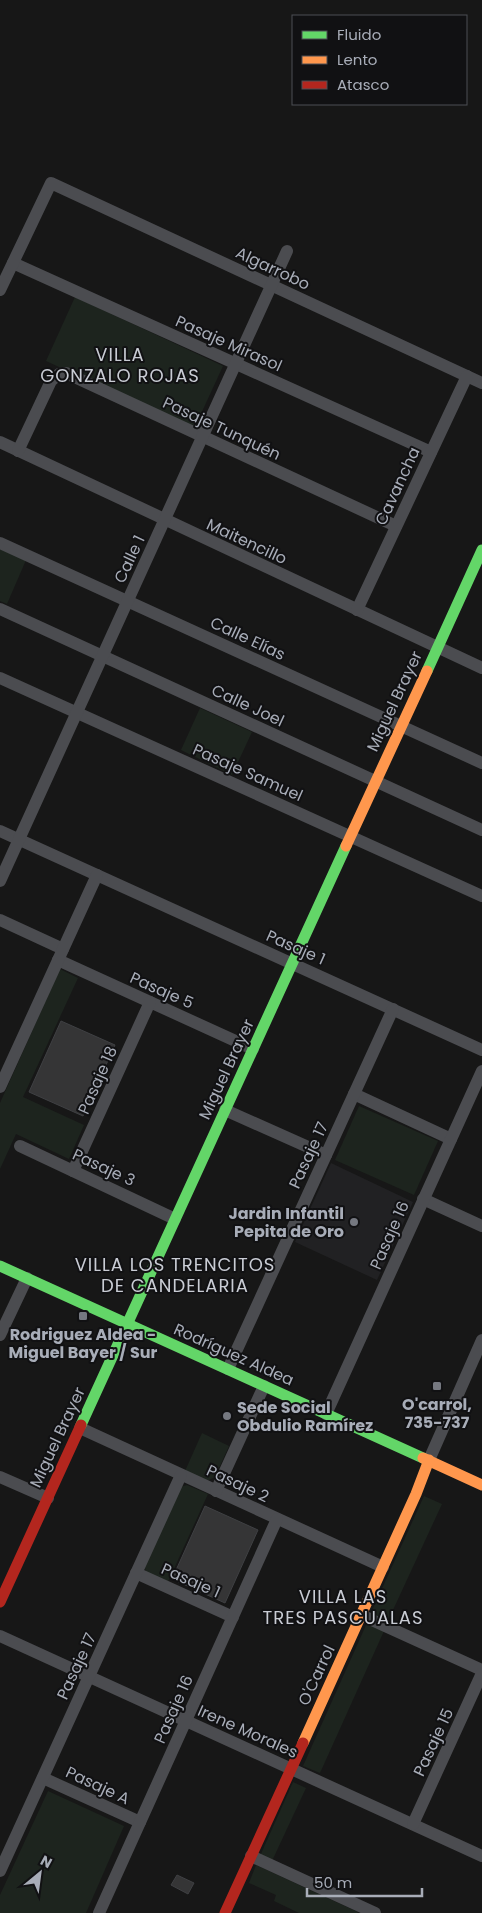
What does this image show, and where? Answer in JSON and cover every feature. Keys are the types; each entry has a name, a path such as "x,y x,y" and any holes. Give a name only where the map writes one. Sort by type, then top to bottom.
{"street":[{"name":"Algarrobo","path":"13,263 51,183 482,383"},
{"name":"Calle 1","path":"0,881 287,251"},
{"path":"0,290 13,263"},
{"name":"Pasaje Mirasol","path":"13,263 431,452"},
{"name":"Pasaje Tunquén","path":"18,451 51,381 62,373 396,526"},
{"name":"Cavancha","path":"357,610 467,376"},
{"name":"Maitencillo","path":"0,442 482,668"},
{"name":"Calle Elías","path":"0,543 482,763"},
{"name":"Miguel Brayer","path":"0,1602 400,726 437,647 479,565 482,550"},
{"name":"Calle Joel","path":"0,610 482,830"},
{"name":"Pasaje Samuel","path":"0,678 482,896"},
{"name":"Pasaje 1","path":"0,831 482,1050"},
{"path":"0,1087 97,875"},
{"name":"Pasaje 5","path":"0,920 150,1002 253,1049"},
{"name":"Pasaje 18","path":"73,1171 150,1002"},
{"name":"Pasaje 17","path":"228,1369 392,1009"},
{"name":"Pasaje 16","path":"326,1414 482,1071"},
{"path":"354,1094 451,1139"},
{"path":"225,1110 326,1155"},
{"name":"Pasaje 3","path":"20,1146 175,1219"},
{"path":"423,1199 482,1226"},
{"name":"Rodríguez Aldea","path":"0,1266 482,1485"},
{"path":"0,1335 26,1278"},
{"name":"O'Carrol","path":"225,1913 422,1481 429,1460 478,1356 482,1340"},
{"path":"216,1491 264,1386"},
{"name":"Pasaje 2","path":"80,1428 382,1567"},
{"name":"Pasaje 17","path":"0,1870 181,1475"},
{"path":"0,1477 48,1498"},
{"name":"Pasaje 16","path":"98,1913 277,1519"},
{"name":"Pasaje 1","path":"136,1573 233,1617"},
{"path":"361,1615 482,1672"},
{"name":"Irene Morales","path":"0,1636 482,1856"},
{"name":"Pasaje 15","path":"413,1824 482,1672"},
{"name":"Pasaje A","path":"43,1778 140,1822"},
{"path":"251,1856 369,1912"}],"shaded area":[{"path":"75,297 223,366 194,429 46,361"},
{"path":"0,549 26,560 7,604 0,601"},
{"path":"200,708 252,732 232,775 181,750"},
{"path":"60,969 78,978 23,1097 84,1125 69,1159 16,1134 0,1169 0,1103"},
{"path":"359,1106 438,1141 414,1195 335,1160"},
{"name":"Jardin Infantil Pepita de Oro","path":"331,1163 413,1202 377,1280 295,1242"},
{"path":"202,1433 229,1446 215,1477 207,1481 185,1471"},
{"path":"187,1485 208,1494 168,1582 146,1572 144,1565 180,1487"},
{"path":"424,1496 442,1504 387,1623 370,1615"},
{"path":"367,1623 384,1631 320,1773 303,1766"},
{"path":"293,1782 306,1788 272,1861 260,1856"},
{"path":"48,1791 124,1826 86,1913 0,1913 0,1895"},
{"path":"256,1865 358,1912 299,1913 274,1901 276,1895 249,1883"}],"building":[{"path":"61,1021 115,1045 83,1116 29,1092"},
{"path":"205,1506 258,1530 225,1603 172,1579"},
{"path":"177,1875 194,1883 188,1894 171,1885"}],"traffic: fast":[{"path":"427,671 482,550"},
{"path":"81,1425 346,846"},
{"path":"0,1266 423,1458"}],"traffic: slow":[{"path":"346,846 427,671"},
{"path":"423,1458 482,1485"},
{"path":"303,1743 416,1494 429,1460"}],"traffic: jam":[{"path":"0,1602 81,1425"},
{"path":"225,1913 303,1743"}],"place":[{"name":"Jardin Infantil Pepita de Oro","path":"354,1222"},
{"name":"Rodriguez Aldea - Miguel Bayer / Sur","path":"83,1316"},
{"name":"O'carrol, 735-737","path":"437,1386"},
{"name":"Sede Social Obdulio Ramírez","path":"227,1416"}],"district":[{"name":"VILLA GONZALO ROJAS","path":"120,365"},
{"name":"VILLA LOS TRENCITOS DE CANDELARIA","path":"175,1275"},
{"name":"VILLA LAS TRES PASCUALAS","path":"343,1607"}]}
